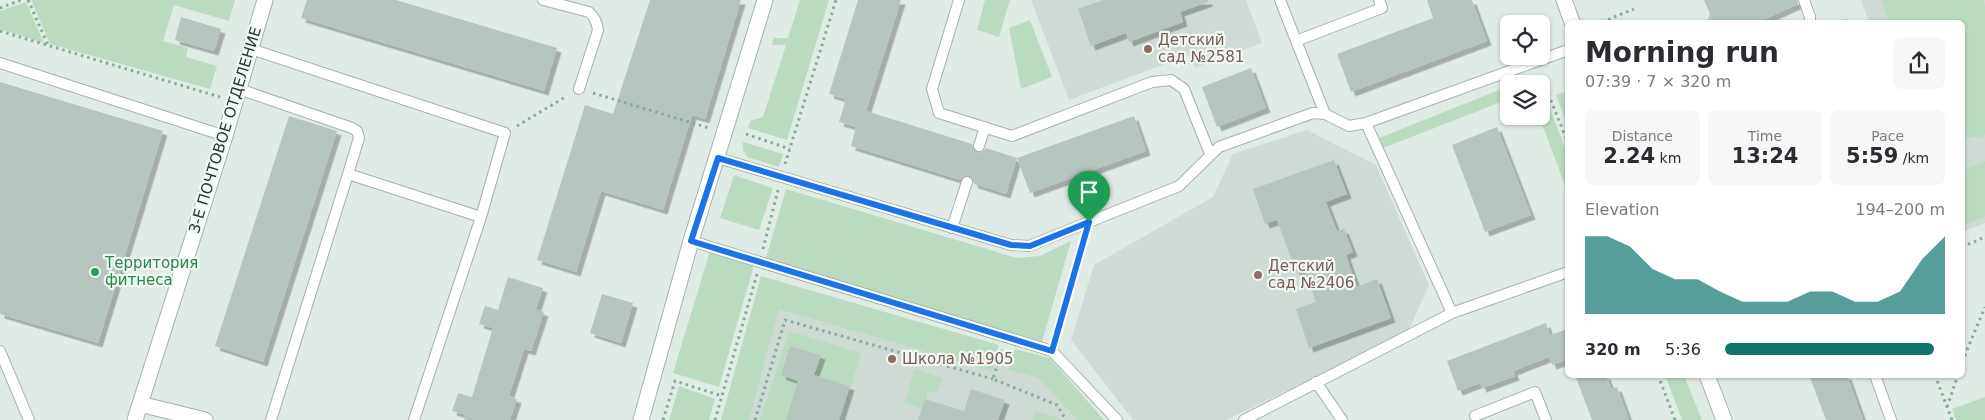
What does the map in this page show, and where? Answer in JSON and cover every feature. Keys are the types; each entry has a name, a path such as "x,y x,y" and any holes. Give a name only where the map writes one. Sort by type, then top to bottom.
{"street":[{"name":"3-Е ПОЧТОВОЕ ОТДЕЛЕНИЕ","path":"135,420 225,136 265,0"},
{"path":"641,420 691,241 765,0"},
{"path":"1564,0 1571,20"},
{"path":"1708,378 1724,420"},
{"path":"140,404 205,420"}],"lane":[{"path":"543,0 588,12 598,24 598,30 579,89"},
{"path":"959,0 932,89 939,112 1012,136 1152,82 1171,80 1184,89 1210,154"},
{"path":"1280,0 1325,114"},
{"path":"1296,41 1382,8 1379,0"},
{"path":"1804,0 1810,20"},
{"path":"251,49 505,133 481,217 414,420"},
{"path":"1550,56 1565,51"},
{"path":"0,63 225,136"},
{"path":"718,158 1011,245 1030,246 1179,186 1219,146 1313,113 1325,114 1349,126 1366,123 1525,65"},
{"path":"237,96 352,128 357,132 359,138 271,420"},
{"path":"1366,123 1452,313"},
{"path":"979,146 985,127"},
{"path":"348,174 481,217"},
{"path":"952,228 967,182"},
{"path":"691,241 1052,351 1117,420"},
{"path":"1244,420 1452,313 1565,273"},
{"path":"0,351 29,420"},
{"path":"1876,378 1891,420"},
{"path":"1316,382 1342,420"},
{"path":"1475,416 1535,392 1546,420"}],"path":[{"path":"0,8 21,0"},
{"path":"28,0 48,46"},
{"path":"715,420 790,149 836,0"},
{"path":"1607,20 1634,9"},
{"path":"0,31 48,46 237,96"},
{"path":"1538,65 1565,135"},
{"path":"505,133 579,89 710,128 711,123"},
{"path":"746,134 790,149"},
{"path":"1052,351 1089,222"},
{"path":"1965,246 1985,237"},
{"path":"1965,355 1985,307"},
{"path":"756,420 786,320 993,379 1057,405 1066,420"},
{"path":"993,379 1003,343"},
{"path":"1659,378 1675,420"},
{"path":"1936,378 1952,420"},
{"path":"1947,407 1957,378"},
{"path":"663,420 675,381 722,396"}],"shaded area":[{"name":"Детский сад №2581","path":"1031,0 1246,0 1262,43 1195,68 1189,55 1069,100"},
{"path":"1861,0 1985,0 1985,223 1965,231 1965,20 1868,20"},
{"name":"Детский сад №2406","path":"1307,130 1376,165 1429,285 1408,332 1226,420 1133,420 1071,340 1094,265 1213,197 1233,154"},
{"name":"Школа №1905","path":"782,285 1047,366 1090,420 744,420"}],"green space":[{"path":"31,0 235,0 229,21 174,5 163,41 188,48 186,57 217,66 210,89 50,44"},
{"path":"800,0 829,0 787,140 748,128 750,121 763,117 786,45 772,45 774,38 788,38"},
{"path":"985,0 1010,0 999,37 977,30"},
{"path":"1881,0 1983,0 1985,6 1985,135 1965,138 1965,20 1888,20"},
{"path":"26,2 44,43 0,29 0,11"},
{"path":"1030,20 1052,77 1021,89 1009,28"},
{"path":"1500,90 1500,102 1383,148 1379,138"},
{"path":"1565,92 1565,120 1556,95"},
{"path":"1550,108 1565,148 1565,186 1542,125 1550,125"},
{"path":"743,142 783,154 779,167 747,157 743,150"},
{"path":"1985,161 1985,216 1965,225 1965,169"},
{"path":"734,175 773,188 759,230 720,218"},
{"path":"786,189 1017,258 1040,256 1071,241 1042,342 766,258"},
{"path":"710,251 754,265 719,387 673,373"},
{"path":"761,276 999,345 991,371 779,309 749,420 721,420"},
{"path":"789,331 861,353 851,386 814,375 820,355 790,346 781,375 798,381 786,420 760,420"},
{"path":"1015,349 1050,358 1104,420 1077,420 1039,378 1008,370"},
{"path":"915,369 942,378 937,393 928,391 922,409 904,403"},
{"path":"1666,378 1685,378 1702,420 1682,420"},
{"path":"679,386 715,399 709,420 669,420"},
{"path":"1985,397 1985,420 1956,420 1952,409"},
{"path":"1036,411 1057,418 1058,420 1033,420"}],"building":[{"path":"307,0 396,0 557,48 544,91 301,18"},
{"path":"650,0 741,0 705,119 692,115 663,210 601,191 576,272 537,260 585,105 613,114"},
{"path":"858,0 901,0 866,111 972,144 977,153 986,148 1017,158 1006,194 974,184 969,175 960,180 851,146 856,127 839,122 846,99 829,94"},
{"path":"1104,0 1208,0 1208,2 1180,12 1183,22 1129,42 1126,33 1091,46 1078,9"},
{"path":"1427,0 1472,0 1487,41 1351,92 1337,54 1433,18"},
{"path":"1704,0 1797,0 1798,4 1763,20 1708,20 1710,14"},
{"path":"181,17 221,29 214,51 175,40"},
{"path":"1251,68 1266,108 1217,127 1202,87"},
{"path":"0,82 163,131 98,343 0,314"},
{"path":"289,116 337,131 263,362 215,346"},
{"path":"1134,116 1146,151 1030,193 1017,158"},
{"path":"1497,127 1531,215 1485,232 1452,145"},
{"path":"1334,160 1347,194 1326,202 1337,231 1344,229 1353,252 1346,255 1357,287 1377,279 1391,318 1309,348 1296,309 1316,302 1304,270 1296,272 1277,220 1265,224 1253,189"},
{"path":"508,277 543,288 536,309 544,312 531,351 524,349 509,396 517,399 510,420 464,420 466,415 452,411 458,393 472,397 493,328 479,324 485,306 498,310"},
{"path":"602,294 633,303 621,343 590,333"},
{"path":"1546,323 1550,335 1565,330 1565,360 1552,365 1549,357 1513,371 1515,376 1482,388 1480,383 1458,391 1447,361"},
{"path":"790,346 821,355 814,375 850,386 839,420 786,420 798,381 781,375"},
{"path":"1576,378 1607,378 1611,389 1617,387 1629,420 1592,420"},
{"path":"1810,378 1848,378 1863,420 1826,420"},
{"path":"971,389 1005,400 998,420 918,420 925,399 964,411"}],"place":[{"name":"Детский сад №2581","path":"1148,49"},
{"name":"Территория фитнеса","path":"95,272"},
{"name":"Детский сад №2406","path":"1258,275"},
{"name":"Школа №1905","path":"892,359"}],"route":[{"path":"718,158 1011,245 1030,246 1089,222 1052,351 691,241 718,158"}]}
